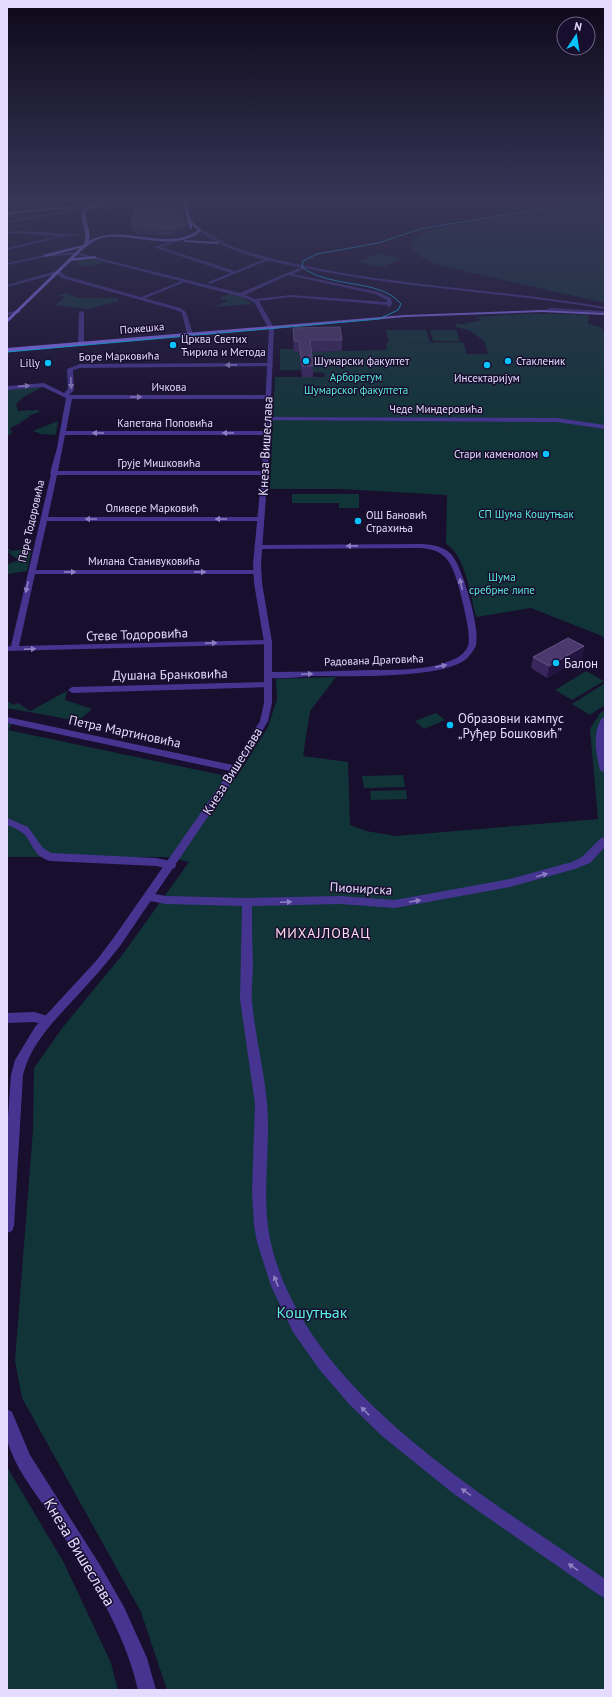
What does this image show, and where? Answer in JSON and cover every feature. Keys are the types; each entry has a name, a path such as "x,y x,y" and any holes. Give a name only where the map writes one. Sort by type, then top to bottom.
{"main road":[{"path":"8,321 52,278"},
{"name":"Пожешка","path":"7,350 405,316 493,314 542,311 605,313"}],"street":[{"path":"7,286 37,278"},
{"path":"176,278 255,300 291,296 390,304"},
{"path":"210,283 222,278"},
{"path":"240,295 278,278"},
{"path":"307,278 376,293 389,299 389,310"},
{"path":"372,278 407,284 561,301 605,308"},
{"path":"30,280 43,280 48,282 57,279 71,279 175,308 183,311 190,334"},
{"path":"141,298 185,281"},
{"path":"255,300 271,328"},
{"path":"549,309 605,313"},
{"path":"7,314 19,311"},
{"path":"82,312 82,343"},
{"name":"Кнеза Вишеслава","path":"7,1226 18,1067 26,1051 47,1020 104,959 149,897 236,769 264,721 268,703 268,642 257,572 260,519 265,473 271,328"},
{"name":"Боре Марковића","path":"68,396 71,390 70,369 80,366 270,365"},
{"path":"7,388 44,385 68,396"},
{"name":"Ичкова","path":"68,396 268,397"},
{"name":"Пере Тодоровића","path":"10,649 31,572 62,433 68,396"},
{"name":"Чеде Миндеровића","path":"267,419 557,420 605,427"},
{"name":"Капетана Поповића","path":"62,433 267,433"},
{"name":"Грује Мишковића","path":"53,473 265,473"},
{"name":"Оливере Марковић","path":"43,519 260,519"},
{"name":"Радована Драговића","path":"258,548 415,546 435,548 446,553 455,564 473,635 472,646 463,658 445,666 403,672 268,675"},
{"name":"Милана Станивуковића","path":"31,572 257,572"},
{"name":"Стеве Тодоровића","path":"10,649 268,642"},
{"name":"Душана Бранковића","path":"72,690 268,685"},
{"name":"Петра Мартиновића","path":"7,720 236,769"},
{"path":"605,720 600,732 601,754 605,770"},
{"path":"7,821 27,832 36,848 50,857 156,862 171,865"},
{"name":"Пионирска","path":"149,897 166,900 247,902 340,900 389,904 438,897 510,883 575,865 586,860 605,840"},
{"path":"247,902 246,999 261,1100 262,1118 259,1201 260,1220 268,1260 285,1303 316,1353 348,1393 375,1420 443,1476 605,1588"},
{"path":"7,1018 34,1017 47,1020"},
{"name":"Кнеза Вишеслава","path":"7,1417 16,1444 24,1461 87,1560 130,1638 147,1690"}],"green space":[{"path":"495,278 605,278 605,303"},
{"path":"66,293 78,298 117,298 119,301 88,309 55,305 65,297 57,296"},
{"path":"229,294 244,298 252,304 213,307 228,301 219,298"},
{"path":"522,314 589,315 588,324 601,327 605,333 605,641 602,636 531,608 476,617 463,566 453,549 446,544 447,495 340,489 270,489 275,377 325,377 324,373 313,372 310,352 387,350 386,343 389,343 386,330 426,330 430,342 404,343 463,342 467,354 488,354 484,341 469,330 456,327 455,324 482,320 475,317"},
{"path":"430,330 456,330 460,341 433,341"},
{"path":"280,349 294,349 299,352 301,370 280,370"},
{"path":"42,387 22,398 16,404 18,411 39,410 39,412 28,416 30,417 10,428 12,433 7,436 7,390"},
{"path":"58,421 56,435 41,434 33,431"},
{"path":"292,494 359,494 359,508 339,508 339,503 292,503"},
{"path":"7,548 11,551 32,548 27,571 7,574 7,565 18,560 8,552 10,551 7,551"},
{"path":"586,671 604,681 572,700 555,690"},
{"name":"Кошутњак","path":"336,677 310,711 303,756 348,762 350,825 366,831 396,836 598,819 590,729 600,713 605,710 605,1690 167,1690 141,1612 22,1398 15,1361 33,1129 34,1068 63,1027 123,954 189,862 168,857 7,857 7,723 12,724 8,730 236,778 268,727 277,699 276,679"},
{"path":"605,683 605,705 590,715 572,704"},
{"path":"67,691 65,700 92,709 78,721 7,708 7,701 13,705 18,703 30,711"},
{"path":"436,713 445,720 424,729 415,721"},
{"path":"403,775 405,787 364,788 362,776"},
{"path":"406,790 407,799 371,800 370,791"},
{"path":"7,1467 64,1563 111,1663 118,1690 7,1690"}],"building":[{"path":"340,327 342,340 310,340 313,366 302,366 299,341 294,341 293,328"},
{"path":"568,638 584,646 549,666 533,657"}],"tram line":[{"path":"7,352 379,319 398,310 401,304 392,296 381,290 327,278"}],"place":[{"name":"Црква Светих Ћирила и Метода","path":"173,345"},
{"name":"Шумарски факултет","path":"306,361"},
{"name":"Стакленик","path":"508,361"},
{"name":"Lilly","path":"48,363"},
{"name":"Инсектаријум","path":"487,365"},
{"name":"Стари каменолом","path":"546,454"},
{"name":"ОШ Бановић Страхиња","path":"358,521"},
{"name":"Балон","path":"556,663"},
{"name":"Образовни кампус „Руђер Бошковић”","path":"450,725"}],"district":[{"name":"МИХАЈЛОВАЦ","path":"323,933"}],"park label":[{"name":"Арборетум Шумарског факултета","path":"356,383"},
{"name":"СП Шума Кошутњак","path":"526,514"},
{"name":"Шума сребрне липе","path":"502,583"}]}
